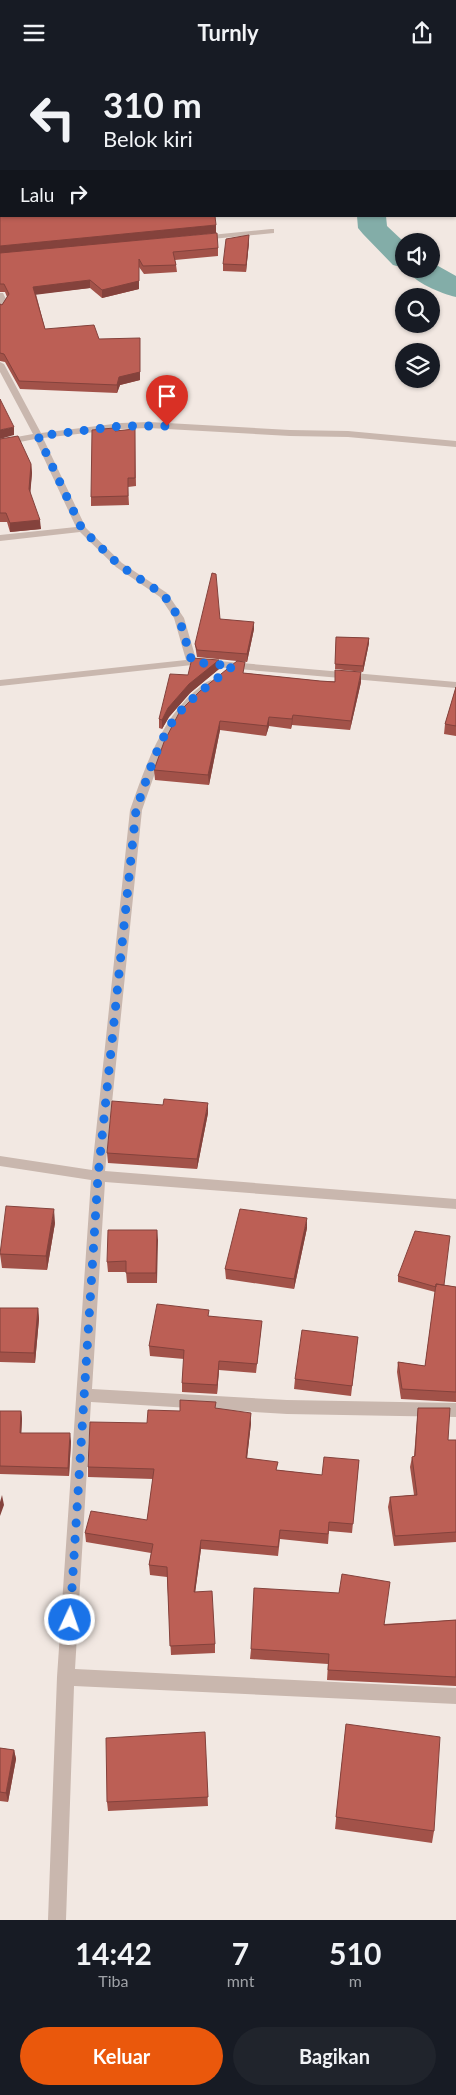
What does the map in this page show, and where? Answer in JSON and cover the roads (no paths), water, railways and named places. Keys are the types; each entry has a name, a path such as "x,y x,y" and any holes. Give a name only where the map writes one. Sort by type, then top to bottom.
{"street":[{"path":"196,239 271,231"},
{"path":"0,295 4,303 0,309"},
{"path":"0,363 38,436 82,529 119,565 164,595 179,618 192,662"},
{"path":"0,443 38,436 121,426 149,425 290,433 348,434 456,444"},
{"path":"0,538 82,529"},
{"path":"0,683 192,662 456,685"},
{"path":"57,1920 66,1677 98,1176 136,810 155,756 175,718 198,693 233,666"},
{"path":"0,1161 98,1176 456,1204"},
{"path":"83,1395 288,1407 456,1410"},
{"path":"66,1677 456,1697"}],"waterway":[{"path":"371,217 373,228 395,250"},
{"path":"438,278 456,288"}]}
